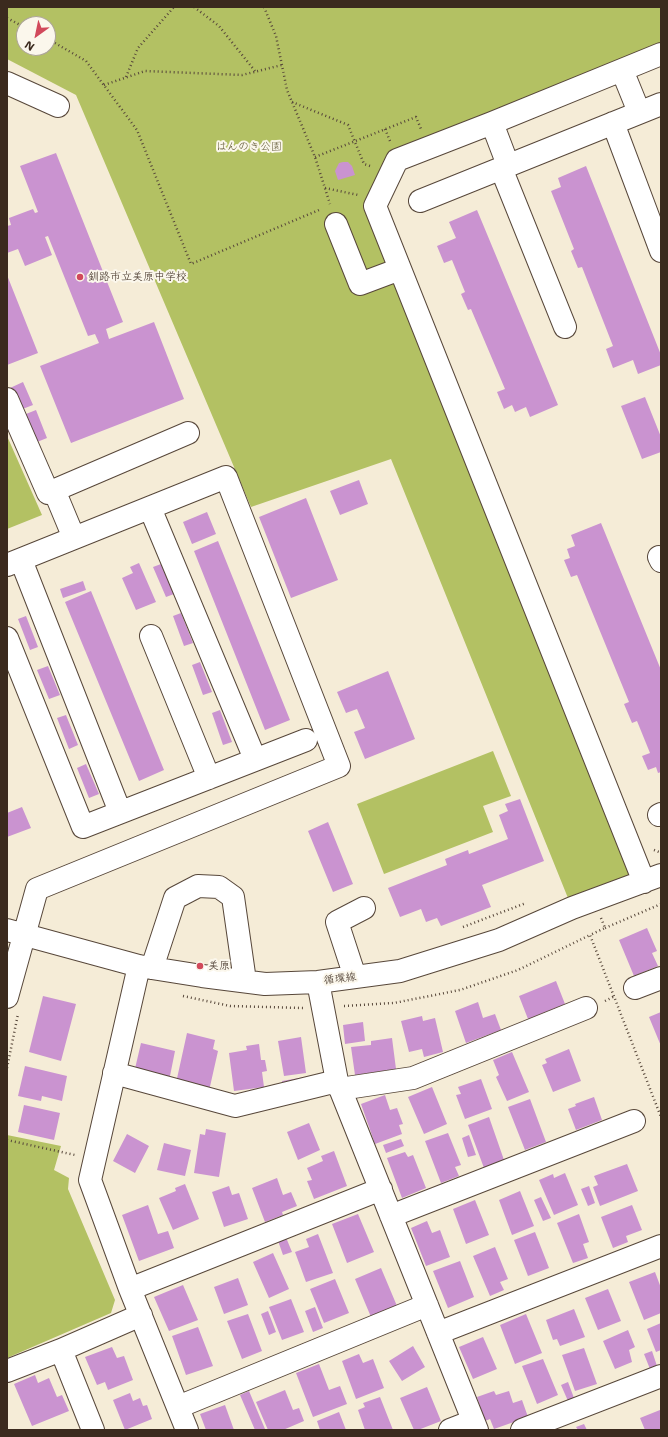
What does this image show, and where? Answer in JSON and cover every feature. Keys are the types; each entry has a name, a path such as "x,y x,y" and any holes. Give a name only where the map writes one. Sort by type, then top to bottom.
{"street":[{"path":"653,879 375,206 397,160 661,54"},
{"path":"622,70 639,112"},
{"path":"7,83 58,106"},
{"path":"420,201 661,104"},
{"path":"492,123 504,167 565,327"},
{"path":"613,123 661,252"},
{"path":"330,213 360,284 400,269"},
{"path":"7,399 48,493 188,433"},
{"path":"7,997 15,932 37,889 339,766 226,477 14,563 120,812"},
{"path":"54,490 74,538"},
{"path":"150,508 255,759"},
{"path":"151,636 209,778"},
{"path":"7,638 83,827 306,740"},
{"name":"循環線","path":"15,932 146,967 266,984 318,982 400,971 499,940 594,900 653,879"},
{"path":"187,1430 130,1289 90,1180 114,1073 146,967 175,898 198,886 219,887 232,897 245,981"},
{"path":"355,977 337,922 364,908"},
{"path":"635,988 661,978"},
{"path":"318,982 339,1085 475,1425 450,1430"},
{"path":"114,1073 235,1106 339,1085 413,1078 586,1008"},
{"path":"391,1216 634,1121"},
{"path":"130,1289 381,1189"},
{"path":"438,1333 661,1246"},
{"path":"178,1407 427,1305"},
{"path":"7,1371 61,1350 141,1315"},
{"path":"61,1350 93,1430"},
{"path":"522,1430 661,1376"}],"path":[{"path":"125,78 138,48 174,7"},
{"path":"194,7 219,26 255,71"},
{"path":"56,43 86,60 137,130 191,264 330,213 325,188 315,157 287,90 276,36 264,7"},
{"path":"7,18 16,23"},
{"path":"104,85 145,71 242,75 282,65"},
{"path":"292,102 348,125 364,164 371,166"},
{"path":"315,157 416,117 423,133"},
{"path":"385,129 392,146"},
{"path":"325,188 361,195"},
{"path":"594,900 604,928"},
{"path":"661,904 590,934 661,1117"},
{"path":"586,1008 635,988"},
{"path":"7,1140 79,1156"}],"green space":[{"name":"はんのき公園","path":"7,7 661,7 661,54 397,160 375,206 644,882 572,908 391,459 251,507 76,95 7,59"},
{"path":"7,436 42,515 7,529"},
{"path":"493,751 511,796 483,806 493,832 384,874 357,804"},
{"path":"7,1135 61,1146 54,1170 69,1178 68,1189 115,1300 111,1313 7,1358"}],"building":[{"path":"56,153 123,322 106,329 109,339 154,322 184,399 71,443 40,366 99,343 95,334 88,336 48,236 45,237 52,255 25,266 18,249 7,253 7,226 11,225 9,218 33,209 35,213 38,212 20,166"},
{"path":"348,162 352,166 355,175 338,180 335,171 339,163"},
{"path":"586,166 661,355 661,365 638,374 633,360 613,368 606,349 613,346 582,267 578,268 571,251 574,249 551,191 561,187 558,178"},
{"path":"477,210 558,405 530,417 526,407 515,412 512,405 504,409 497,392 505,389 471,309 468,310 461,294 465,292 452,260 444,263 437,246 456,238 449,222"},
{"path":"7,275 38,353 7,365"},
{"path":"23,382 33,405 20,410 10,388"},
{"path":"645,397 661,437 661,452 642,459 621,406"},
{"path":"36,410 47,438 32,444 21,416"},
{"path":"359,480 368,504 340,515 330,491"},
{"path":"306,498 338,580 291,598 259,517"},
{"path":"207,512 216,534 192,544 183,522"},
{"path":"601,523 661,670 661,772 658,773 656,767 648,770 642,756 650,753 637,721 632,723 624,704 629,702 577,575 571,577 564,560 570,558 567,549 575,546 571,535"},
{"path":"218,541 290,720 265,730 194,551"},
{"path":"139,563 156,602 136,610 122,578 133,573 130,567"},
{"path":"161,564 174,594 166,597 153,567"},
{"path":"83,581 86,590 63,598 60,589"},
{"path":"91,591 164,770 139,781 65,602"},
{"path":"181,613 193,643 184,646 173,616"},
{"path":"26,616 38,647 30,650 18,619"},
{"path":"200,662 212,692 203,695 192,665"},
{"path":"48,666 60,695 49,699 37,670"},
{"path":"388,671 415,739 365,759 354,732 365,728 357,709 346,713 337,692"},
{"path":"220,710 232,742 223,745 212,713"},
{"path":"66,715 78,745 69,749 57,718"},
{"path":"86,764 99,794 89,798 77,768"},
{"path":"520,799 544,861 482,885 491,907 441,926 437,918 426,922 421,909 400,917 388,888 447,865 445,859 468,850 469,854 508,839 499,815 508,811 505,804"},
{"path":"22,807 31,828 7,837 7,813"},
{"path":"328,822 353,884 333,892 308,831"},
{"path":"647,928 657,951 652,953 658,966 634,976 619,940"},
{"path":"556,981 565,1004 528,1019 519,996"},
{"path":"43,996 76,1004 61,1061 29,1052"},
{"path":"478,1002 483,1018 495,1014 501,1030 466,1043 455,1011"},
{"path":"661,1012 661,1046 649,1017"},
{"path":"422,1016 423,1021 435,1018 443,1052 424,1057 422,1049 409,1052 401,1021"},
{"path":"363,1022 365,1041 345,1044 343,1025"},
{"path":"187,1033 215,1040 213,1049 218,1051 209,1091 176,1083"},
{"path":"301,1037 306,1073 284,1076 278,1041"},
{"path":"392,1038 396,1069 355,1075 351,1047 371,1045 371,1041"},
{"path":"141,1043 175,1051 169,1081 134,1073"},
{"path":"259,1044 261,1060 265,1060 267,1071 262,1072 264,1087 234,1091 229,1053 247,1050 246,1046"},
{"path":"569,1049 581,1081 553,1092 542,1065 547,1063 545,1059"},
{"path":"512,1052 529,1092 507,1101 496,1077 499,1075 493,1060"},
{"path":"25,1066 67,1076 62,1101 42,1096 41,1101 18,1096"},
{"path":"316,1075 317,1082 283,1087 282,1081"},
{"path":"481,1079 492,1109 465,1119 456,1095 461,1094 458,1087"},
{"path":"432,1087 447,1124 424,1134 408,1097"},
{"path":"385,1095 390,1110 397,1108 403,1124 399,1125 402,1134 375,1144 361,1104"},
{"path":"594,1097 602,1120 576,1130 568,1109 576,1106 575,1104"},
{"path":"530,1099 546,1142 525,1150 508,1107"},
{"path":"24,1105 60,1113 54,1140 18,1132"},
{"path":"489,1117 504,1160 484,1168 468,1125"},
{"path":"309,1123 320,1150 298,1160 287,1132"},
{"path":"206,1129 226,1133 219,1177 194,1173 200,1134 205,1135"},
{"path":"448,1133 461,1165 455,1167 459,1176 441,1183 425,1141"},
{"path":"127,1134 149,1146 135,1173 113,1161"},
{"path":"469,1135 476,1155 468,1157 462,1138"},
{"path":"401,1139 404,1146 386,1153 383,1145"},
{"path":"164,1143 191,1150 185,1176 157,1170"},
{"path":"334,1151 347,1186 314,1199 307,1181 312,1180 307,1168 323,1161 321,1156"},
{"path":"405,1152 408,1157 413,1155 426,1188 402,1198 387,1158"},
{"path":"627,1164 638,1191 600,1206 593,1187 598,1185 594,1176"},
{"path":"565,1173 578,1205 554,1215 539,1180 553,1174 554,1178"},
{"path":"277,1178 283,1195 291,1192 297,1206 282,1212 283,1215 265,1222 252,1188"},
{"path":"185,1184 199,1219 173,1230 159,1198 176,1191 175,1188"},
{"path":"229,1186 232,1195 239,1193 248,1219 224,1227 212,1192"},
{"path":"589,1186 595,1203 588,1206 581,1189"},
{"path":"520,1191 534,1226 512,1235 499,1200"},
{"path":"541,1197 551,1218 543,1221 534,1200"},
{"path":"475,1200 489,1235 466,1244 453,1209"},
{"path":"148,1205 158,1234 168,1231 174,1248 139,1261 122,1215"},
{"path":"632,1205 642,1230 626,1236 628,1242 613,1248 601,1217"},
{"path":"358,1214 374,1252 347,1263 332,1224"},
{"path":"579,1214 589,1242 583,1244 588,1258 573,1263 557,1223"},
{"path":"427,1221 432,1233 440,1230 450,1257 426,1266 411,1228"},
{"path":"535,1232 549,1268 528,1276 514,1240"},
{"path":"318,1234 333,1273 306,1282 295,1252 309,1247 306,1239"},
{"path":"285,1235 292,1252 283,1255 277,1238"},
{"path":"495,1247 508,1279 500,1282 504,1290 490,1296 473,1256"},
{"path":"273,1253 289,1289 269,1298 253,1262"},
{"path":"460,1261 474,1297 448,1308 433,1271"},
{"path":"381,1268 397,1306 371,1317 355,1279"},
{"path":"655,1272 661,1288 661,1313 644,1320 629,1282"},
{"path":"238,1278 248,1305 224,1314 214,1287"},
{"path":"335,1279 349,1313 324,1323 310,1289"},
{"path":"183,1285 198,1320 169,1331 154,1297"},
{"path":"608,1289 621,1321 598,1330 585,1298"},
{"path":"291,1299 304,1332 282,1340 269,1307"},
{"path":"315,1307 323,1328 313,1332 305,1311"},
{"path":"574,1309 585,1337 560,1346 557,1339 553,1340 546,1320"},
{"path":"268,1311 276,1332 269,1335 261,1314"},
{"path":"248,1314 262,1351 242,1359 227,1321"},
{"path":"526,1314 542,1353 515,1364 500,1325"},
{"path":"661,1323 661,1350 656,1352 647,1329"},
{"path":"198,1327 213,1366 186,1375 172,1336"},
{"path":"628,1330 635,1347 629,1350 632,1362 615,1369 603,1341"},
{"path":"483,1337 497,1369 473,1379 459,1347"},
{"path":"413,1346 425,1367 402,1381 389,1361"},
{"path":"112,1347 117,1358 124,1356 133,1380 108,1390 105,1382 97,1385 85,1357"},
{"path":"584,1348 597,1384 575,1391 562,1355"},
{"path":"652,1351 657,1366 650,1369 644,1354"},
{"path":"359,1354 363,1363 373,1359 384,1388 356,1399 342,1361"},
{"path":"543,1359 558,1395 537,1404 522,1366"},
{"path":"319,1364 329,1390 340,1386 347,1404 313,1417 296,1373"},
{"path":"35,1375 38,1383 49,1378 57,1397 62,1395 69,1411 32,1426 14,1384"},
{"path":"568,1382 574,1398 568,1401 561,1385"},
{"path":"427,1387 441,1421 418,1430 414,1430 400,1398"},
{"path":"285,1390 293,1410 299,1408 304,1421 283,1430 268,1430 256,1402"},
{"path":"249,1391 265,1429 255,1430 240,1395"},
{"path":"494,1391 496,1395 509,1391 513,1403 522,1400 528,1417 494,1429 490,1419 485,1421 477,1397"},
{"path":"130,1393 133,1401 140,1398 143,1406 147,1405 152,1419 125,1430 113,1400"},
{"path":"380,1397 393,1430 365,1430 358,1410 365,1407 363,1403"},
{"path":"225,1405 234,1430 206,1430 200,1414"},
{"path":"660,1410 661,1430 645,1430 640,1418"},
{"path":"339,1412 346,1430 320,1430 317,1421"},
{"path":"584,1424 587,1430 578,1430 576,1427"}],"place":[{"name":"釧路市立美原中学校","path":"80,277"},
{"name":"美原","path":"200,966"}]}
